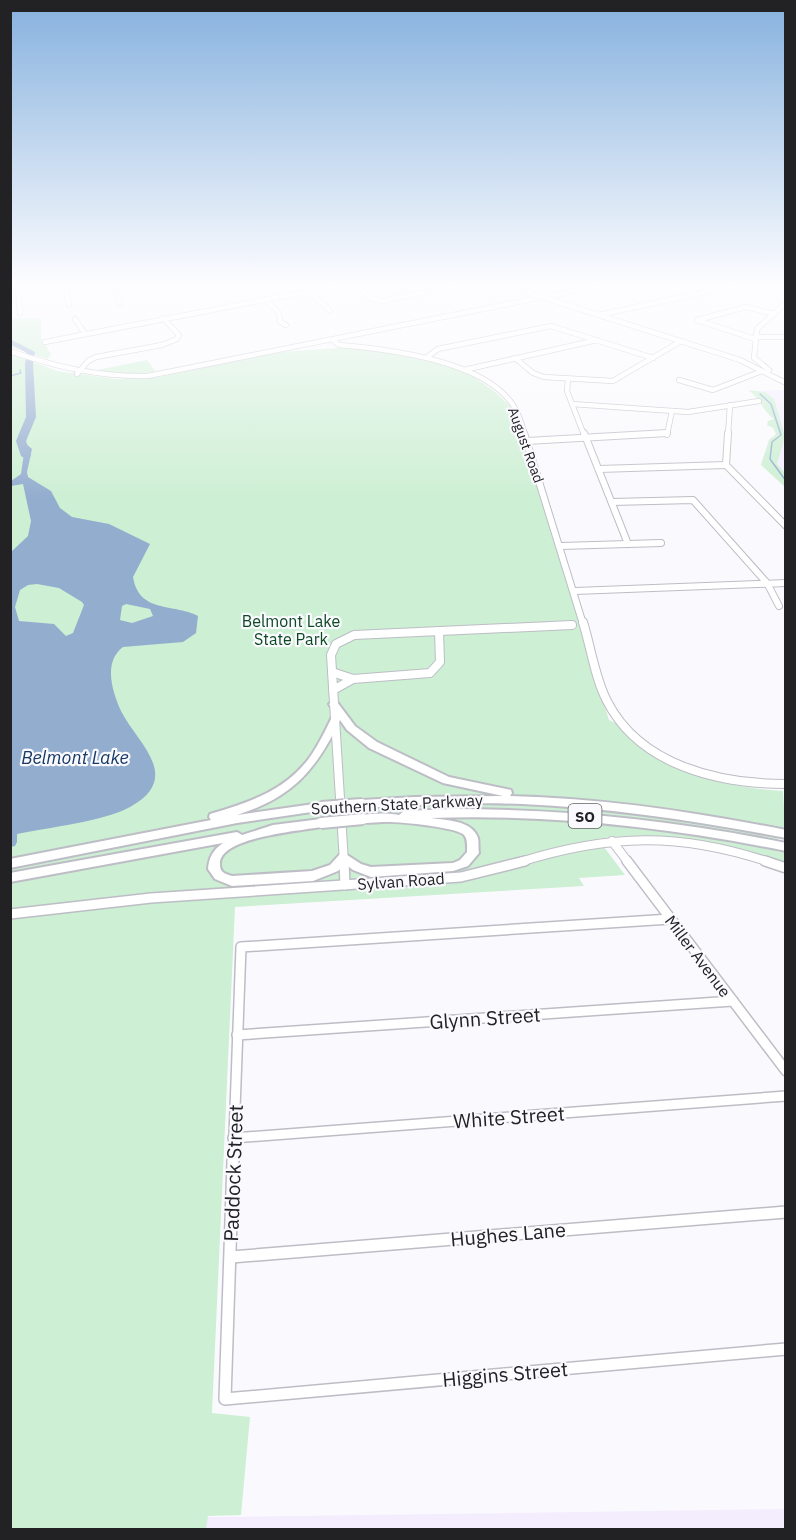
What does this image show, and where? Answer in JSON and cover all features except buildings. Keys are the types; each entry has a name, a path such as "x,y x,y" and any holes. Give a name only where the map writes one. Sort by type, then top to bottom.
{"highway":[{"path":"334,704 359,736 438,777 478,789 560,802"},
{"path":"166,832 246,808 284,789 314,762 336,720"},
{"name":"Southern State Parkway","path":"10,864 166,832 321,807 462,799 560,802 660,811 786,834"},
{"name":"Southern State Parkway","path":"10,878 279,828 382,817 492,813 578,816 686,827 786,847"},
{"path":"279,828 221,848 213,859 214,869 219,876 232,881 313,876 334,868 344,857 361,869 377,872 453,867 464,862 473,853 472,838 459,826 382,817"}],"street":[{"name":"August Road","path":"23,355 77,374 126,378 167,374 260,355"},
{"path":"77,374 88,361 108,355"},
{"name":"August Road","path":"416,355 464,370 509,400 514,407 561,546 607,701 629,732 661,756 698,773 754,785 786,784"},
{"path":"464,370 529,355"},
{"path":"643,355 653,358"},
{"path":"515,358 538,376 613,381 658,355"},
{"path":"724,355 740,360 786,383"},
{"path":"740,360 754,358 779,379"},
{"path":"679,380 700,390 712,390 725,388 762,371"},
{"path":"568,379 567,391 628,544"},
{"path":"572,404 696,411 759,401"},
{"path":"726,465 730,405"},
{"path":"527,441 667,435 672,411"},
{"path":"599,469 726,465 786,526"},
{"path":"612,502 693,500 767,584 779,606"},
{"path":"561,546 661,543"},
{"path":"575,591 786,583"},
{"path":"345,885 332,672 332,648 337,642 354,635 572,625"},
{"path":"332,672 353,679 414,676 434,671 441,659 439,632"},
{"path":"333,690 353,679"},
{"name":"Sylvan Road","path":"10,914 141,899 479,874 577,846 633,839 686,843 736,853 786,868"},
{"name":"Miller Avenue","path":"612,841 786,1071"},
{"name":"Paddock Street","path":"225,1399 241,947 670,919"},
{"name":"Glynn Street","path":"237,1035 733,1001"},
{"name":"White Street","path":"233,1138 786,1096"},
{"name":"Hughes Lane","path":"231,1257 786,1212"},
{"name":"Higgins Street","path":"225,1399 786,1349"}],"shaded area":[{"path":"785,390 785,484 761,462 770,443 781,433 778,421 752,391"},
{"path":"785,1509 786,1529 157,1530 153,1518"}],"green space":[{"name":"Belmont Lake State Park","path":"11,355 57,371 116,379 155,378 266,355 409,355 456,368 477,379 496,393 513,410 609,720 637,745 689,772 745,787 783,791 785,828 779,827 776,851 785,853 785,864 691,844 640,837 618,837 598,839 625,875 579,878 584,886 235,907 212,1413 250,1417 241,1515 208,1516 206,1529 11,1529"},
{"path":"35,355 50,355 48,359"},
{"path":"147,360 156,372 126,374 87,372"},
{"path":"748,390 765,392 774,399 785,436 777,464 785,473 785,487 761,465 769,440 776,434 773,428 767,425 768,421 774,419"}],"water":[{"name":"Belmont Lake","path":"18,441 23,441 32,449 28,477 51,491 60,508 72,517 109,524 150,544 133,577 142,597 159,606 198,616 196,633 183,642 123,647 113,661 112,686 121,711 152,760 155,772 154,784 146,796 130,807 105,817 17,834 11,839 11,552 28,536 31,521 23,484 11,486 11,481 21,474 24,453","holes":["37,584 59,588 82,602 84,605 73,633 66,636 54,624 19,621 15,607 20,590 28,585","126,604 150,609 153,616 132,623 120,620 122,606"]}],"waterway":[{"path":"26,456 21,441 31,417 31,355"},
{"path":"10,376 21,373 20,370"},
{"path":"760,394 771,404 781,435 772,442 770,459 786,481"},
{"path":"10,815 10,842"}]}
